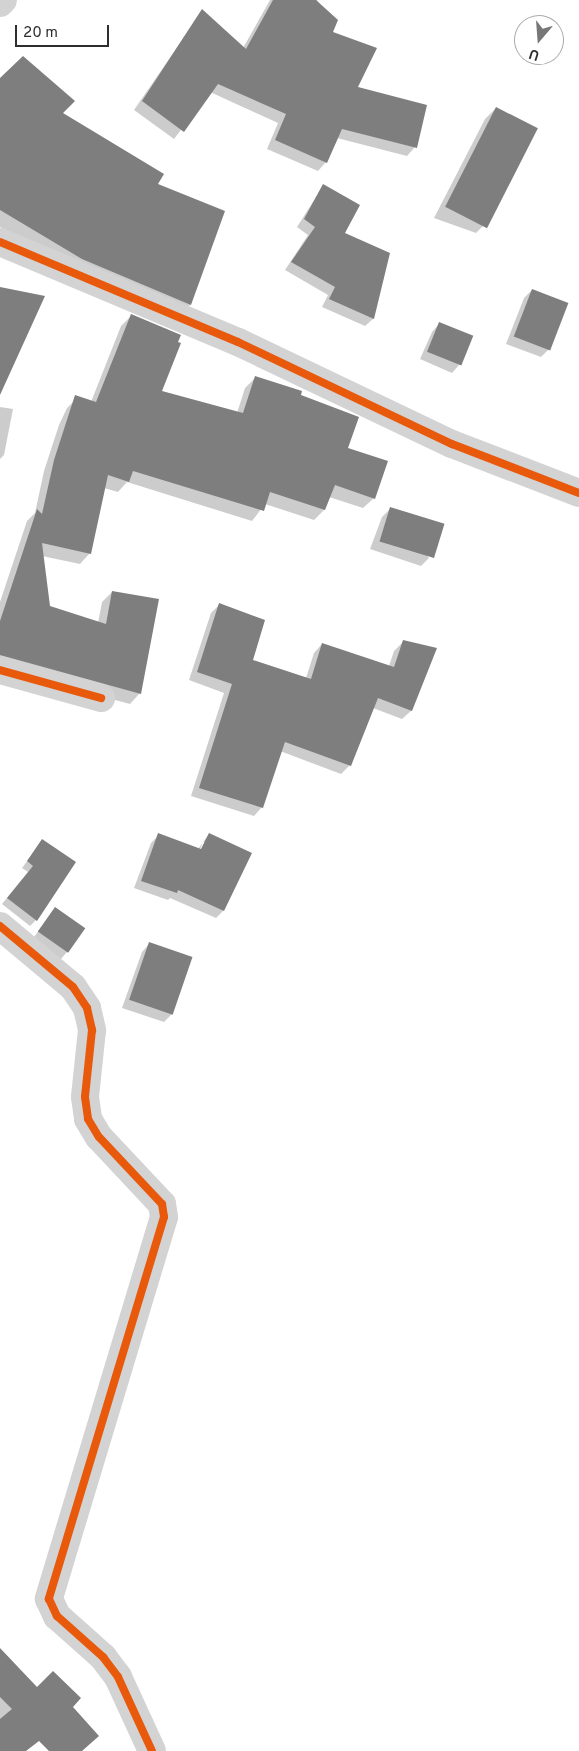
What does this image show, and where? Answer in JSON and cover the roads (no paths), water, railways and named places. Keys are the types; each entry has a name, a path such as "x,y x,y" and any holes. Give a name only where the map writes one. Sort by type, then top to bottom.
{"street":[{"path":"0,242 238,342 452,444 579,493"},
{"path":"0,670 101,698"},
{"path":"0,926 73,987 87,1008 92,1030 86,1096 88,1119 100,1137 162,1204 164,1217 49,1599 57,1616 112,1667 127,1695 152,1751"},
{"path":"127,1695 143,1751"}]}
